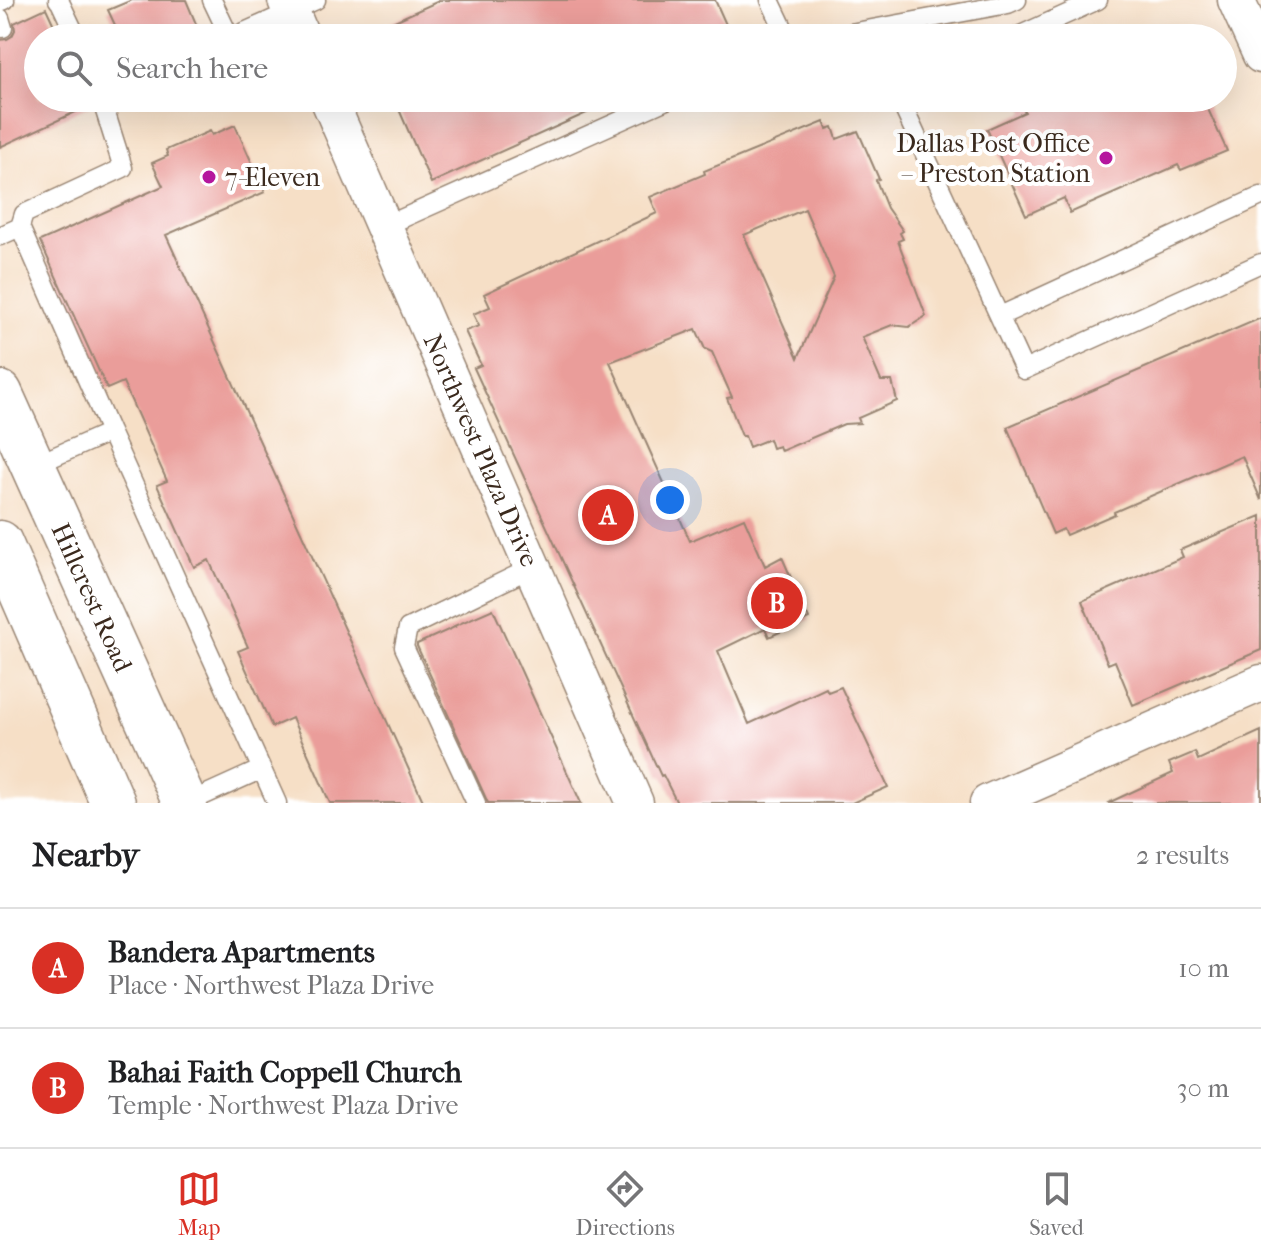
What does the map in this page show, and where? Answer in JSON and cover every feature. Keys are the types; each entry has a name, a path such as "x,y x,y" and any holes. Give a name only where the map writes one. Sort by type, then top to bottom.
{"main road":[{"name":"Hillcrest Road","path":"0,393 20,464 186,803"},
{"path":"0,543 113,803"}],"street":[{"path":"1236,0 1261,55"},
{"name":"Northwest Plaza Drive","path":"334,112 635,803"},
{"path":"988,803 1261,683"}],"lane":[{"path":"58,0 70,24"},
{"path":"212,0 223,24"},
{"path":"770,0 781,24"},
{"path":"899,24 1017,0"},
{"path":"1045,24 1098,0"},
{"path":"267,24 299,12"},
{"path":"106,112 123,168 24,214 20,227 277,803"},
{"path":"383,227 640,112"},
{"path":"905,112 1024,370 1261,263"},
{"path":"1000,316 1261,196"},
{"path":"0,236 20,227"},
{"path":"20,464 110,432"},
{"path":"476,803 404,647 408,628 531,568"},
{"path":"186,803 262,769"}],"building":[{"path":"132,0 186,0 196,24 114,24 108,10"},
{"path":"441,0 715,0 726,24 388,24"},
{"path":"46,8 53,24 24,24 24,112 76,112 0,147 0,40 12,36 14,23"},
{"path":"400,112 589,112 431,183"},
{"name":"Dallas Post Office – Preston Station","path":"1025,112 1209,112 1227,151 1181,170 1178,165 1070,213 1064,198 1026,215 987,129"},
{"path":"824,122 827,129 833,127 837,139 858,131 879,179 876,180 887,208 903,231 900,233 903,239 898,241 926,316 909,327 892,325 862,337 881,381 892,381 897,401 858,418 860,423 844,424 781,451 779,446 772,448 769,439 749,447 727,398 732,397 712,352 705,349 696,329 610,362 690,541 744,518 765,566 782,557 809,619 769,637 765,628 718,651 749,724 826,688 828,692 841,687 888,787 852,803 677,803 661,776 474,368 481,365 465,331 479,326 473,314 490,307 484,294 657,213 650,197 705,174 704,171","holes":["805,209 834,277 798,358 744,235"]},
{"path":"235,125 265,192 166,235 424,803 330,803 292,718 272,727 238,651 248,647 209,560 194,567 157,485 167,481 123,382 107,389 40,241 163,186 152,163 168,156 166,150 210,131 212,135"},
{"path":"1261,318 1261,500 1242,456 1066,535 1063,529 1053,534 1007,427"},
{"path":"1261,516 1261,650 1133,705 1115,661 1108,664 1082,601 1183,557 1180,550"},
{"path":"493,609 581,803 488,803 417,644"},
{"path":"1261,731 1261,803 1108,803 1173,773 1169,763 1195,752 1198,760"}],"place":[{"name":"Dallas Post Office – Preston Station","path":"1106,158"},
{"name":"7-Eleven","path":"209,177"},
{"name":"Bandera Apartments","path":"608,515"},
{"name":"Bahai Faith Coppell Church","path":"777,603"}]}
